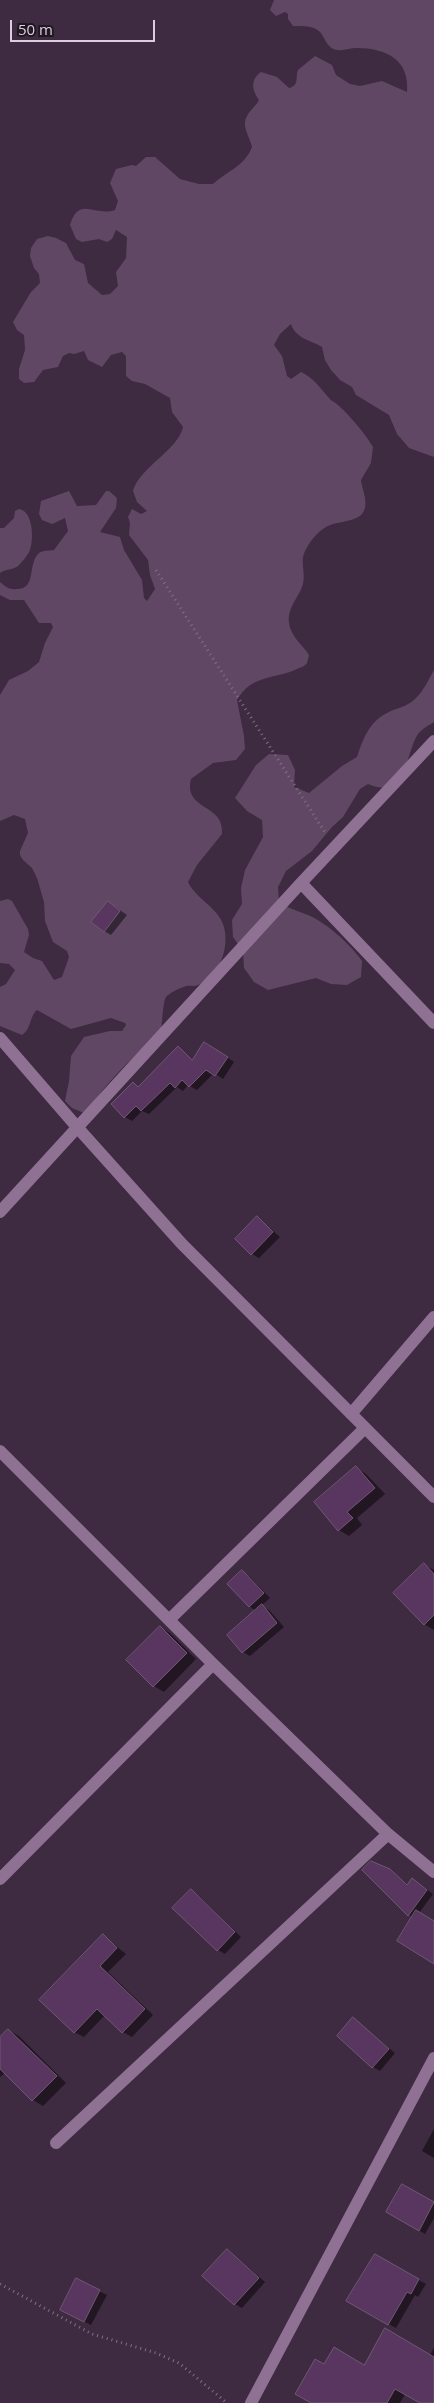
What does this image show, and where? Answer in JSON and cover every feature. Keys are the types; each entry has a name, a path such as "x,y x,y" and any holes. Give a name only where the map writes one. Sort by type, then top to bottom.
{"street":[{"path":"0,1212 334,847 434,741"},
{"path":"301,883 434,1023"},
{"path":"0,1038 182,1244 434,1497"},
{"path":"351,1414 434,1317"},
{"path":"169,1620 365,1428"},
{"path":"0,1451 213,1664 388,1834 434,1872"},
{"path":"0,1879 213,1664"},
{"path":"56,2142 388,1834"},
{"path":"251,2403 434,2058"}],"path":[{"path":"156,570 334,847"},
{"path":"0,2284 92,2334 156,2353 179,2363 227,2403"}],"shaded area":[{"path":"274,0 434,0 434,457 409,448 397,434 389,415 356,395 352,387 340,380 331,370 325,360 322,347 300,336 291,324 280,334 274,345 282,356 287,376 291,379 301,372 310,377 352,419 373,447 371,463 361,480 365,497 364,510 358,517 332,524 320,531 304,553 303,584 291,607 289,623 294,636 309,655 307,663 302,667 256,682 243,692 237,700 245,749 236,760 213,763 191,779 190,789 193,797 211,811 221,824 222,834 197,865 188,882 196,894 217,914 224,927 225,944 221,961 217,969 205,981 197,986 181,988 166,997 161,1031 115,1076 84,1113 72,1108 65,1101 71,1056 84,1037 110,1031 122,1031 126,1025 125,1023 111,1018 71,1029 37,1010 22,1035 0,1026 0,987 6,984 15,970 9,964 0,963 0,901 8,899 12,901 28,929 29,935 24,952 42,961 54,980 62,977 69,957 67,951 53,942 45,921 44,902 37,878 32,868 20,855 28,833 25,819 14,815 0,821 0,695 9,680 28,671 39,662 53,627 51,623 39,623 24,600 10,600 0,595 0,582 12,589 23,588 27,585 30,581 35,558 41,552 54,550 68,531 65,518 52,524 42,520 39,514 41,501 69,491 77,506 96,505 106,491 109,491 117,498 116,508 100,532 120,537 124,550 142,580 144,598 147,601 155,589 150,575 148,560 129,535 130,523 128,517 132,509 141,514 147,511 137,502 133,491 143,475 174,443 183,427 172,412 170,398 145,384 132,381 126,376 126,356 122,352 111,355 102,367 88,360 84,351 74,354 69,353 63,356 58,367 43,370 34,382 24,383 19,379 19,369 25,350 24,335 17,330 13,322 31,292 40,283 39,274 34,268 30,256 31,248 37,239 48,236 66,243 75,260 84,264 88,283 102,295 110,294 118,286 116,272 126,258 127,237 116,230 112,239 107,242 99,239 82,242 76,239 70,225 78,211 83,209 115,210 118,201 110,183 116,169 132,165 136,166 146,157 155,157 180,179 199,184 213,184 245,159 252,147 245,128 245,120 259,100 253,85 255,78 261,72 277,77 289,88 296,83 298,70 315,56 332,65 336,75 350,84 360,86 382,81 407,92 405,72 394,58 377,50 333,49 316,29 306,26 293,26 288,19 288,14 285,12 276,16 270,10"},
{"path":"19,509 24,511 30,520 32,539 30,550 18,566 0,573 0,528 4,528 14,518 15,511"},
{"path":"434,670 434,722 418,734 398,780 391,786 381,787 368,784 360,789 343,817 312,851 286,871 278,887 279,903 323,923 351,947 362,961 361,977 347,985 331,984 316,978 268,990 254,982 244,968 243,951 233,937 232,920 242,904 241,888 245,870 263,837 262,820 247,811 235,798 256,765 269,754 288,755 295,770 294,787 309,793 342,766 357,757 371,726 387,713 412,702 423,689"}],"building":[{"path":"108,901 120,911 104,932 91,922"},
{"path":"204,1042 228,1057 215,1076 206,1070 189,1087 182,1080 175,1088 170,1083 141,1111 136,1106 124,1118 111,1104 133,1082 138,1087 178,1046 192,1060"},
{"path":"257,1216 273,1232 251,1255 235,1239"},
{"path":"356,1466 375,1488 347,1512 353,1518 338,1531 314,1502"},
{"path":"424,1563 434,1574 434,1615 424,1625 393,1593"},
{"path":"242,1570 264,1593 249,1607 227,1584"},
{"path":"262,1604 277,1623 242,1653 227,1635"},
{"path":"160,1626 187,1653 153,1687 126,1660"},
{"path":"371,1861 390,1869 407,1885 412,1878 427,1890 408,1916 362,1870"},
{"path":"191,1889 235,1932 217,1951 172,1908"},
{"path":"416,1910 434,1921 434,1964 397,1941"},
{"path":"103,1934 117,1948 100,1966 145,2009 122,2033 97,2009 74,2033 39,2000"},
{"path":"353,2017 389,2049 372,2068 337,2036"},
{"path":"8,2029 57,2076 32,2101 0,2069 0,2037"},
{"path":"402,2184 434,2202 419,2231 386,2212"},
{"path":"227,2249 259,2278 234,2305 202,2276"},
{"path":"375,2254 419,2279 411,2294 407,2292 388,2325 346,2301"},
{"path":"76,2278 100,2290 84,2322 60,2310"},
{"path":"385,2328 434,2357 434,2403 420,2403 395,2389 387,2403 311,2403 295,2394 315,2359 324,2364 334,2347 364,2365"}]}
